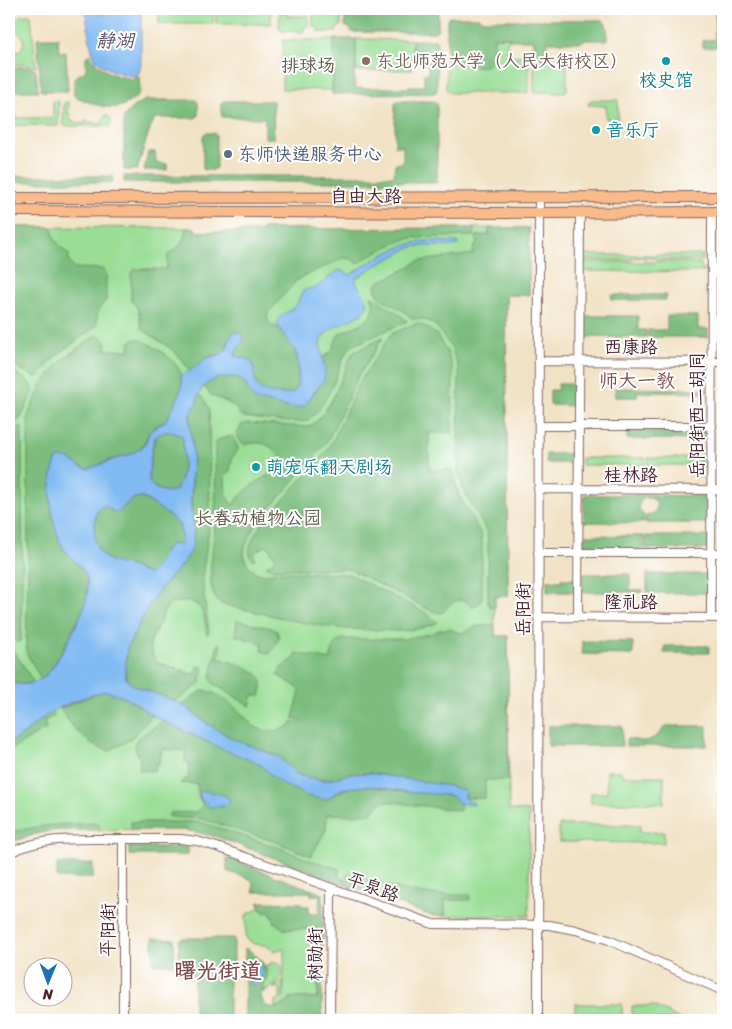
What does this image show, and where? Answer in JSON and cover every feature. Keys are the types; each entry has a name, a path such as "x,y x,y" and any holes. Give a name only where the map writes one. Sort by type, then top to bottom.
{"main road":[{"name":"自由大路","path":"9,198 723,197"},
{"name":"自由大路","path":"9,211 718,212"}],"street":[{"name":"岳阳街","path":"538,1020 539,197"},
{"name":"岳阳街西二胡同","path":"711,618 712,362 718,212"},
{"path":"578,617 580,213"},
{"name":"西康路","path":"538,361 723,362"},
{"path":"538,426 712,426"},
{"name":"桂林路","path":"538,489 723,490"},
{"path":"538,552 723,552"},
{"name":"隆礼路","path":"538,617 723,618"},
{"name":"平泉路","path":"9,853 32,844 59,839 181,839 198,841 433,924 549,925 576,930 609,940 723,991"},
{"name":"平阳街","path":"123,839 123,1020"},
{"name":"树勋街","path":"330,1020 331,888"}],"green space":[{"path":"159,9 213,9 213,24 159,24"},
{"path":"216,9 271,9 271,24 216,24"},
{"path":"280,9 288,9 288,16 309,16 309,26 305,27 303,32 281,31 279,29"},
{"path":"429,9 438,9 438,29 435,32 351,32 350,28 345,26 345,11 429,11"},
{"path":"715,9 723,9 723,47 703,47 703,40 715,40"},
{"path":"315,13 340,14 341,26 337,28 336,32 319,32 317,27 313,26 313,15"},
{"path":"20,16 31,16 36,67 25,64 9,65 9,54 20,51 24,44 23,37 13,27 13,22"},
{"path":"451,17 478,17 483,20 602,20 607,26 607,40 547,42 547,59 540,60 534,56 534,40 510,40 510,38 506,37 494,37 492,62 485,66 463,65 454,55 447,53 447,21"},
{"path":"494,37 507,37 510,39 507,41 507,56 529,56 529,90 527,93 449,92 446,89 447,53 454,55 463,65 484,66 493,60"},
{"path":"37,38 58,38 59,52 66,52 68,91 41,91"},
{"path":"334,39 356,39 355,88 409,88 409,86 424,86 424,74 428,74 428,51 412,51 412,40 435,40 437,43 437,91 434,93 332,94"},
{"path":"356,39 412,40 412,70 356,71"},
{"name":"排球场","path":"283,40 334,40 332,90 282,89"},
{"path":"90,54 98,65 111,73 126,78 139,77 140,90 138,96 123,105 106,107 74,96 74,78 86,71 86,57"},
{"path":"534,56 543,60 567,59 567,90 564,93 534,92"},
{"path":"28,67 36,70 38,91 9,91 9,69"},
{"path":"55,100 59,102 58,126 9,125 9,112 15,112 15,118 53,118 53,102"},
{"path":"147,100 196,100 198,103 198,116 195,118 155,118 137,170 124,170 124,117 128,111"},
{"path":"591,100 618,100 618,119 606,119 606,106 588,105"},
{"path":"223,101 273,101 274,138 265,138 265,118 222,117 221,103"},
{"path":"397,101 433,101 437,103 437,182 124,182 124,176 394,176 395,164 403,163 403,146 395,146 395,104"},
{"path":"65,102 69,103 68,114 71,115 69,120 84,124 85,121 101,124 105,115 111,118 111,125 64,126"},
{"path":"205,133 214,133 216,135 216,168 214,170 203,169 203,136"},
{"path":"148,152 155,152 156,163 167,164 167,170 144,170"},
{"path":"9,176 113,176 113,182 9,182"},
{"name":"长春动植物公园","path":"9,227 195,228 195,232 262,232 262,229 529,228 529,295 506,295 508,596 494,597 495,636 508,636 509,810 529,811 529,916 429,915 218,837 199,832 176,829 59,830 38,833 9,843"},
{"path":"9,227 52,227 55,239 59,246 69,254 69,262 74,268 102,269 106,273 106,301 98,312 97,326 56,356 36,377 18,368 9,360"},
{"path":"186,228 195,228 195,232 262,232 262,229 474,228 474,236 410,238 382,249 357,264 351,259 343,258 297,280 269,312 267,318 270,324 278,327 286,337 297,356 297,387 293,393 283,394 265,393 259,389 249,366 244,358 235,356 236,352 229,340 222,354 211,356 190,371 173,350 142,329 138,311 131,301 131,273 135,269 166,269 168,254 181,244"},
{"path":"489,228 529,228 529,295 506,295 508,596 495,596 495,607 491,608 488,602 487,532 466,494 458,470 459,372 452,349 438,328 423,319 413,319 402,310 380,298 375,289 379,282 419,261 473,254 474,246 477,245 476,236 489,235"},
{"path":"582,255 640,255 640,258 632,258 632,260 582,260"},
{"path":"642,255 703,255 703,260 656,260 655,258 642,258"},
{"path":"582,262 690,262 701,263 701,268 707,268 707,272 582,271"},
{"path":"612,295 667,295 666,300 611,300"},
{"path":"371,296 407,321 352,346 344,358 323,403 315,414 306,421 286,422 245,417 227,402 212,396 204,386 217,378 232,376 241,379 250,393 285,407 307,403 324,378 323,357 330,352 340,333 366,321 371,316 374,304"},
{"path":"584,316 638,316 638,330 646,330 646,337 584,337"},
{"path":"667,316 698,316 698,329 708,329 708,337 648,337 648,330 667,330"},
{"path":"418,323 437,335 447,352 453,370 452,433 429,433 429,470 452,470 459,496 481,534 482,540 481,600 478,604 472,606 462,600 455,601 442,613 432,611 351,570 272,569 266,566 276,559 267,545 254,553 254,560 250,557 249,553 252,540 261,525 327,451 360,381 391,334"},
{"path":"98,334 106,342 106,350 129,350 130,342 136,339 151,345 167,356 177,367 182,378 182,385 178,398 168,417 153,428 139,450 88,469 81,467 70,459 57,459 51,490 55,527 63,545 86,575 87,595 76,624 57,660 41,679 26,650 28,415 42,384 63,359"},
{"path":"383,338 359,375 323,447 258,522 245,547 245,559 255,572 260,574 285,572 349,574 426,613 437,623 418,629 399,631 346,629 309,624 221,604 214,595 211,586 211,561 215,525 215,443 220,439 232,436 238,447 232,458 230,471 225,476 226,492 233,506 250,487 285,465 270,446 259,443 245,445 241,442 236,434 241,425 247,423 309,427 330,403 352,354"},
{"path":"9,369 28,381 32,394 21,418 9,430"},
{"path":"558,384 576,384 576,406 550,405 550,390 558,390"},
{"path":"615,388 708,389 708,393 637,392 637,397 615,397"},
{"path":"199,394 209,409 210,516 203,578 209,633 207,634 203,615 198,606 193,603 179,602 171,604 165,610 150,643 150,648 156,662 195,675 198,666 203,667 201,683 176,701 130,683 126,678 125,664 127,648 149,605 184,562 194,535 191,511 193,454 190,414"},
{"path":"19,427 22,427 22,588 21,640 17,643 9,635 9,438"},
{"path":"627,431 708,431 708,440 627,439"},
{"path":"165,432 175,433 183,437 184,457 181,478 176,490 169,492 153,487 149,481 155,441 158,436"},
{"path":"546,454 577,454 577,463 546,463"},
{"path":"581,458 645,458 645,465 581,465"},
{"path":"648,458 709,458 709,465 648,465"},
{"path":"584,495 644,495 639,507 644,515 644,523 584,522"},
{"path":"646,495 708,496 708,523 646,523 646,516 653,514 657,508 654,500 646,498"},
{"path":"135,498 146,500 177,522 182,537 181,545 172,544 169,546 156,567 149,574 129,565 109,560 100,552 95,541 96,513 105,505 113,512"},
{"path":"584,535 644,536 644,549 584,548"},
{"path":"646,536 708,536 708,549 646,549"},
{"path":"583,574 630,574 630,590 643,590 643,592 582,592"},
{"path":"647,574 709,574 709,593 647,593"},
{"path":"561,579 575,579 575,592 547,592 547,581 561,581"},
{"path":"237,620 277,631 279,638 270,654 262,651 262,644 235,635"},
{"path":"485,625 495,626 495,636 508,636 508,780 485,780 485,798 465,798 465,793 449,786 370,773 348,774 333,779 320,780 301,776 294,772 279,757 233,739 208,724 183,705 199,692 212,692 229,703 257,728 270,731 281,730 292,723 301,722 302,720 293,718 300,692 297,687 277,675 282,667 295,658 296,653 330,660 332,650 342,639 404,639 433,633 442,629 450,629 460,633"},
{"path":"582,641 633,642 633,655 582,654"},
{"path":"218,643 221,645 218,658 245,666 259,675 262,680 260,696 253,695 250,706 214,684 211,680"},
{"path":"9,646 34,683 19,684 9,682"},
{"path":"665,646 709,646 709,653 664,653"},
{"path":"106,691 124,697 153,716 128,740 110,751 94,745 80,734 60,708"},
{"path":"52,711 55,716 44,721 46,729 9,750 9,743 24,734"},
{"path":"163,721 253,761 262,766 274,778 327,799 348,788 366,786 452,796 460,803 461,809 459,811 383,801 371,813 354,815 327,814 326,830 311,856 274,841 202,819 169,817 169,813 197,812 203,805 199,798 197,784 180,783 184,779 188,779 189,763 185,762 186,751 162,749 159,764 156,764 155,771 139,770 140,760 135,743 137,739"},
{"path":"548,726 622,726 622,746 548,746"},
{"path":"665,726 707,726 707,746 626,746 627,739 640,741 651,739 658,735"},
{"path":"607,771 621,771 622,776 664,776 664,803 591,803 591,793 607,793"},
{"path":"131,822 203,823 340,869 338,877 346,880 348,873 417,893 470,895 470,900 445,900 445,916 429,915 218,837 187,830 132,830"},
{"path":"99,823 99,830 53,831 9,843 9,833 21,830 54,825"},
{"path":"559,825 640,825 640,832 664,832 664,843 559,842"},
{"path":"129,847 188,847 188,855 129,855"},
{"path":"227,858 323,894 322,1020 245,1020 245,948 260,959 265,967 267,978 262,992 262,999 266,1005 273,1008 285,1004 290,998 318,998 318,929 284,929 275,923 271,913 264,912 259,908 259,902 301,903 302,906 309,906 309,914 319,914 320,895 311,895 311,892 253,892 253,883 250,879 227,871"},
{"path":"57,864 93,864 93,878 57,878"},
{"path":"259,908 264,912 271,913 284,929 318,929 318,998 290,998 284,1005 275,1007 275,1000 280,1000 280,988 273,988 283,980 284,998 284,948 274,951 265,945 254,944 246,938 246,915"},
{"path":"153,938 174,939 175,964 153,964"},
{"path":"182,938 234,938 234,968 229,968 229,1020 194,1020 194,975 179,974 179,940"},
{"path":"271,963 280,964 282,977 275,985 263,992 266,976 265,967"},
{"path":"575,1004 622,1004 622,1020 575,1020"},
{"path":"632,1006 654,1006 682,1020 632,1020"}],"water":[{"name":"静湖","path":"85,9 96,9 98,13 106,14 129,9 141,9 141,65 137,75 118,72 98,62 93,54 90,43"},
{"path":"418,242 458,242 458,245 417,246 409,248 356,278 356,283 367,300 367,307 360,315 333,328 324,335 320,344 325,369 324,380 304,406 292,408 254,399 245,383 236,377 218,378 204,386 190,414 193,454 191,511 194,525 193,545 184,562 149,605 127,648 125,673 130,683 183,705 208,724 233,739 279,757 294,772 301,776 327,780 348,774 370,773 449,786 464,791 466,800 474,803 474,805 460,803 452,796 447,795 366,786 345,788 327,799 308,796 282,784 262,766 253,761 163,721 124,697 106,691 72,702 53,711 24,734 9,743 9,682 29,684 48,673 76,626 87,594 88,584 86,575 66,552 53,520 51,481 57,459 70,459 88,469 131,454 141,448 145,444 150,431 168,417 180,393 181,376 206,358 222,354 232,334 235,332 244,336 235,356 247,358 252,362 255,381 259,388 272,393 285,394 294,392 297,388 298,380 298,359 293,347 277,323 278,320 297,304 303,291 316,288 337,271 340,270 350,275 397,248","holes":["165,432 175,433 183,437 184,457 181,478 176,490 169,492 153,487 149,481 150,459 154,441 157,436","135,498 143,498 173,519 179,525 181,533 180,545 172,544 169,546 156,567 149,574 129,565 109,560 100,552 95,541 96,513 105,506 116,513"]},
{"path":"206,791 224,795 229,798 229,803 225,806 210,807 199,794"},
{"path":"255,961 260,965 262,973 260,983 255,986 249,974 249,966"}],"place":[{"name":"东北师范大学（人民大街校区）","path":"366,61"},
{"name":"校史馆","path":"666,61"},
{"name":"音乐厅","path":"596,130"},
{"name":"东师快递服务中心","path":"228,154"},
{"name":"萌宠乐翻天剧场","path":"256,467"}],"district":[{"name":"师大一教","path":"637,380"},
{"name":"曙光街道","path":"218,970"}]}
